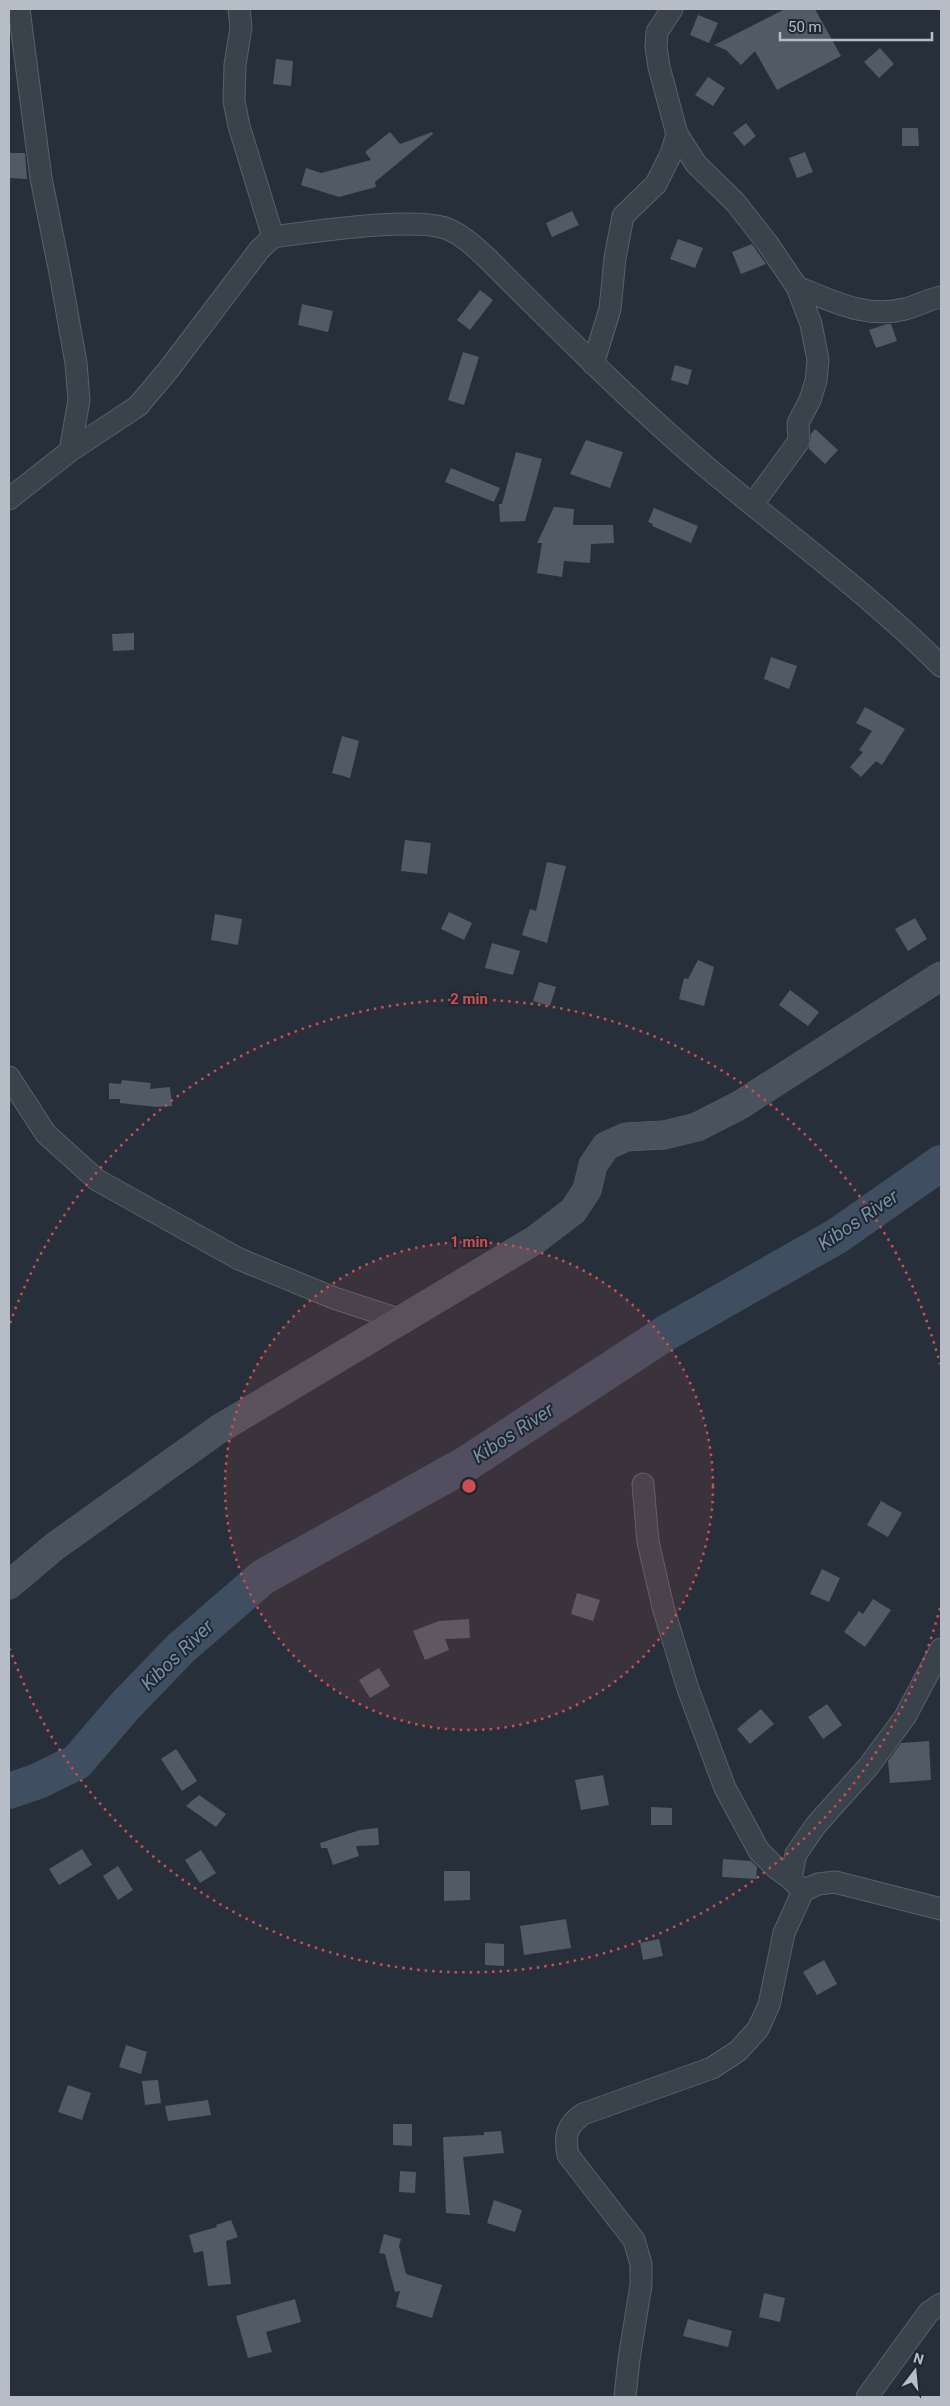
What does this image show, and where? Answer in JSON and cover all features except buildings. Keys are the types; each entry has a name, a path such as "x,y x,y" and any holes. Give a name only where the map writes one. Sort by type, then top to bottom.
{"main road":[{"path":"9,1585 54,1547 219,1429 535,1240 573,1211 587,1190 593,1165 606,1146 626,1137 664,1135 696,1127 740,1105 941,976"}],"street":[{"path":"19,9 41,178 76,363 78,400 70,451"},
{"path":"239,9 241,27 235,65 234,101 239,126 273,237"},
{"path":"672,9 657,32 656,47 659,67 677,134 696,164 735,202 768,244 797,288 811,324 818,360 816,381 810,400 798,423 798,441 753,504"},
{"path":"594,364 610,309 615,258 623,216 656,184 664,170 677,134"},
{"path":"9,499 70,451 138,406 181,354 260,249 273,237 414,223 446,228 465,238 644,413 753,504 837,570 941,666"},
{"path":"797,288 859,311 885,313 907,309 925,300 941,297"},
{"path":"9,1077 46,1134 97,1180 239,1259 334,1298 401,1320"},
{"path":"643,1484 648,1542 663,1607 694,1707 724,1788 759,1851 797,1885 835,1882 941,1909"},
{"path":"625,2397 628,2359 641,2285 641,2264 634,2240 568,2155 565,2141 571,2122 583,2114 712,2068 738,2051 758,2029 769,2004 784,1933 797,1885 796,1854 816,1825 868,1767 905,1717 941,1649"},
{"path":"867,2397 929,2312 941,2304"}],"waterway":[{"name":"Kibos River","path":"9,1791 38,1781 77,1762 125,1706 181,1648 263,1577 466,1464 666,1333 837,1236 941,1163"}]}
